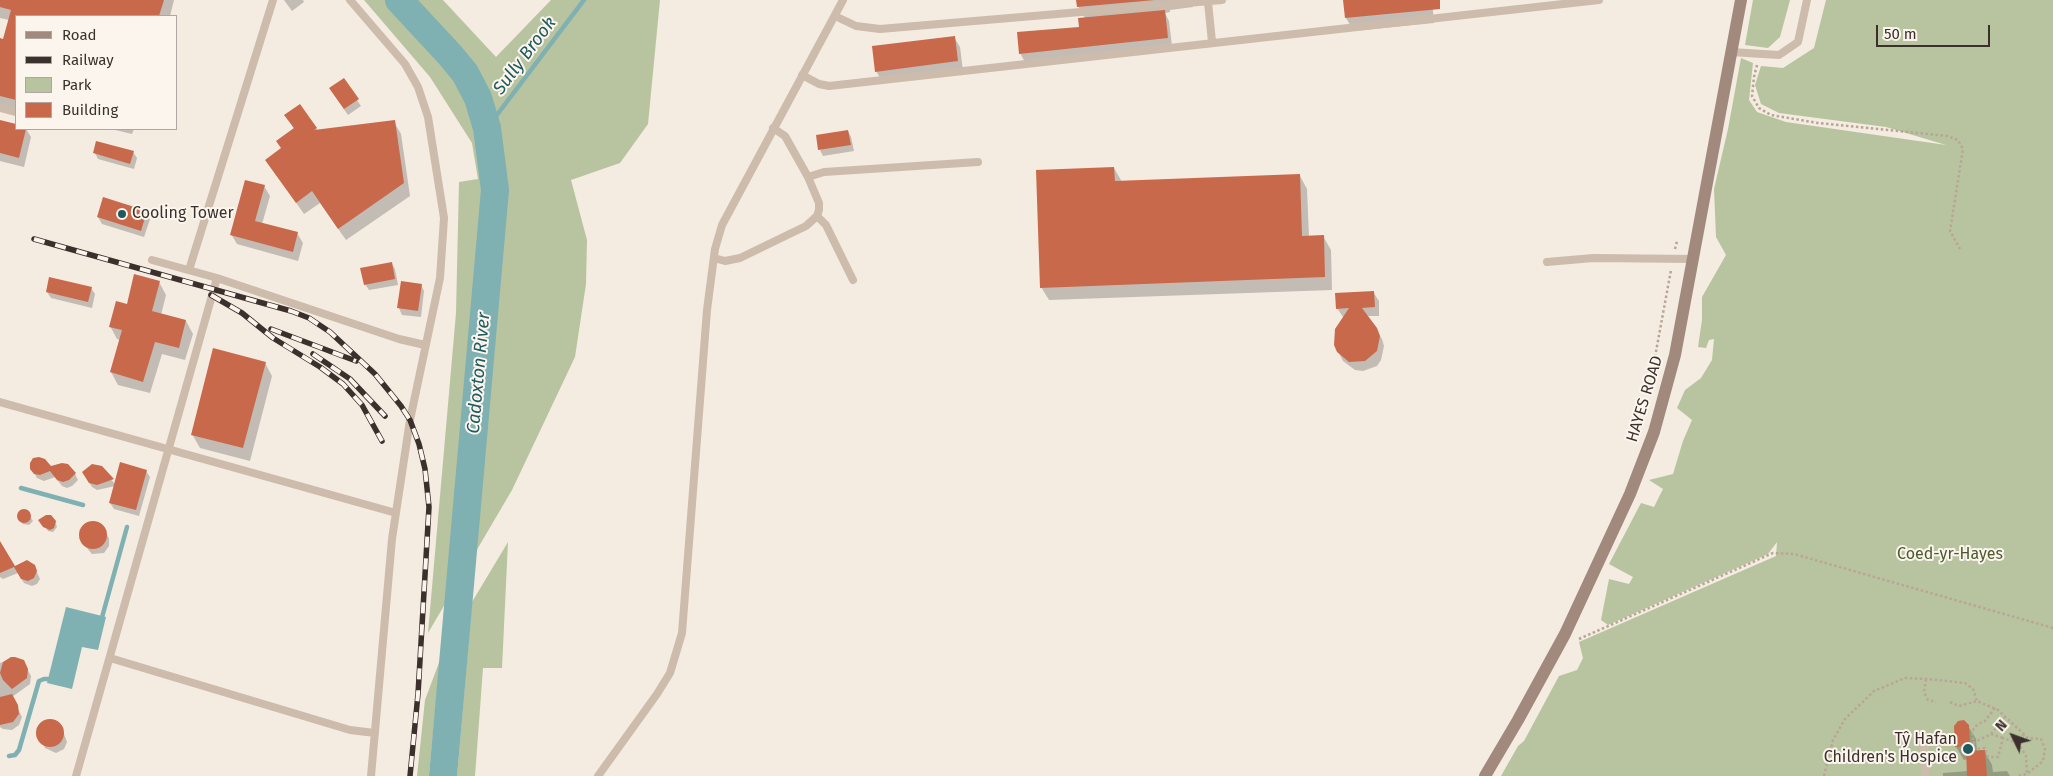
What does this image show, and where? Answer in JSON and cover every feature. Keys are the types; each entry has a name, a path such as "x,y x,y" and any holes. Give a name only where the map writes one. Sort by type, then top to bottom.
{"street":[{"name":"HAYES ROAD","path":"1485,776 1566,634 1630,494 1654,432 1675,355 1741,0"}],"lane":[{"path":"189,270 273,0"},
{"path":"350,0 412,74 418,87 428,117 444,218 440,278 410,420 396,513 371,776"},
{"path":"598,776 670,673 682,634 707,310 714,258 722,225 843,0"},
{"path":"834,16 856,26 880,29 1222,0"},
{"path":"802,75 819,84 829,86 1599,0"},
{"path":"1731,52 1779,55 1798,42 1807,0"},
{"path":"1208,2 1212,42"},
{"path":"0,108 15,112"},
{"path":"714,258 725,261 740,258 806,226 817,216 819,203 808,177 785,136 773,128"},
{"path":"808,177 824,172 978,162"},
{"path":"817,216 826,225 853,280"},
{"path":"1547,262 1593,258 1693,260"},
{"path":"152,260 217,278 399,339 425,345"},
{"path":"76,776 217,278"},
{"path":"0,402 396,513"},
{"path":"110,658 350,730 375,733"},
{"path":"1924,736 1925,776"}],"path":[{"path":"1760,54 1754,77 1752,96 1759,108 1770,115 1818,123 1946,136 1958,140 1963,149 1950,231 1960,249"},
{"path":"1655,356 1677,242"},
{"path":"1566,634 1579,639 1773,553 1794,554 2053,628"},
{"path":"1824,776 1832,740 1845,719 1874,691 1905,678 1926,679 1965,683 1973,689 1977,701"},
{"path":"1926,679 1924,692 1928,700 1936,702"},
{"path":"1950,702 1959,706 1977,701 1995,708 2028,738 2041,739 2045,750 2042,761 2027,774 2018,776"},
{"path":"1995,708 1972,731 1974,749 1986,748 1988,757 1998,757 2003,738"},
{"path":"1973,743 1991,734 2005,716"},
{"path":"1991,734 2018,743 2026,756 2027,774"},
{"path":"2018,743 2024,734"}],"green space":[{"path":"364,0 443,0 496,57 551,0 660,0 648,124 620,163 571,180 587,240 586,284 575,357 512,490 428,633 456,313 459,182 478,179 472,143 430,77"},
{"path":"1753,0 1790,0 1780,37 1768,48 1745,45"},
{"name":"Coed-yr-Hayes","path":"1826,0 2053,0 2053,776 1501,776 1518,746 1524,741 1559,676 1577,670 1583,658 1579,642 1776,556 1777,542 1768,554 1608,625 1601,620 1609,579 1629,584 1633,577 1609,564 1641,503 1654,507 1663,489 1649,480 1673,474 1683,441 1692,420 1677,408 1685,390 1701,378 1712,360 1714,339 1709,340 1706,348 1698,347 1702,320 1702,297 1726,255 1716,237 1714,189 1728,129 1741,58 1753,63 1749,100 1757,112 1786,122 1946,145 1886,127 1779,113 1761,104 1755,85 1761,66 1783,68 1814,48"},
{"path":"508,542 502,668 483,668 475,776 457,776 472,602"},
{"path":"440,660 429,776 417,776 425,700"}],"water":[{"path":"66,607 106,617 98,650 82,647 72,689 47,683"}],"building":[{"path":"0,0 164,0 159,15 15,15 15,100 0,96 0,38 3,39 11,10 0,7"},
{"path":"1076,0 1155,0 1077,7"},
{"path":"1343,0 1440,0 1440,9 1345,18"},
{"path":"1165,10 1168,38 1019,54 1017,32 1079,27 1078,18"},
{"path":"955,36 958,61 875,72 872,46"},
{"path":"344,78 359,99 344,109 329,88"},
{"path":"300,104 317,128 314,130 395,120 404,183 338,229 312,191 296,203 265,160 281,148 276,141 294,128 284,115"},
{"path":"0,120 15,124 15,130 26,130 19,158 0,153"},
{"path":"848,130 851,145 818,150 816,135"},
{"path":"96,141 134,151 130,164 93,153"},
{"path":"1114,167 1115,181 1300,174 1302,236 1324,235 1325,277 1040,288 1036,170"},
{"path":"245,180 265,185 255,221 298,232 293,252 230,235"},
{"name":"Cooling Tower","path":"103,197 147,211 141,231 97,217"},
{"path":"392,262 395,279 364,285 360,268"},
{"path":"134,274 160,281 152,311 186,320 179,348 155,342 143,382 110,372 122,330 109,327 116,301 127,304"},
{"path":"49,277 92,287 88,302 46,292"},
{"path":"401,281 422,284 418,311 397,308"},
{"path":"1374,291 1375,307 1362,308 1377,328 1380,336 1377,351 1365,361 1349,362 1337,352 1334,345 1335,329 1349,308 1336,309 1335,293"},
{"path":"213,348 266,362 243,448 191,435"},
{"path":"33,458 45,459 51,466 62,463 68,464 76,473 69,480 63,482 57,480 50,471 40,475 34,474 30,469 30,463"},
{"path":"120,462 147,470 136,510 109,503"},
{"path":"92,464 102,466 114,479 97,485 89,483 82,472"},
{"path":"21,509 27,509 31,516 27,523 21,523 17,519 17,513"},
{"path":"46,515 51,515 56,521 54,528 50,530 43,527 38,520"},
{"path":"93,521 103,525 107,535 103,545 93,549 83,545 79,535 83,525"},
{"path":"0,541 15,566 27,560 35,565 37,571 34,578 28,581 21,579 14,567 0,573"},
{"path":"11,657 24,660 28,669 27,678 12,689 3,680 0,673 3,662"},
{"path":"12,694 18,705 19,714 13,722 0,725 0,697"},
{"path":"50,719 60,723 64,733 60,743 50,747 40,743 36,733 40,723"},
{"path":"1964,720 1969,725 1970,746 1955,747 1954,726 1958,721"},
{"path":"1985,750 1987,776 1967,776 1966,751"}],"waterway":[{"name":"Cadoxton River","path":"399,0 465,73 478,98 487,128 495,190 443,776"},
{"name":"Sully Brook","path":"487,128 584,0"},
{"path":"21,488 83,505"},
{"path":"101,621 127,527"},
{"path":"9,756 15,755 19,750 39,681 48,679"}],"railway":[{"path":"34,239 291,311 309,318 330,332 375,374 401,406 410,420 419,444 425,469 429,507 418,694 410,776"},
{"path":"211,295 242,313 273,338 320,367 343,384 362,405 382,441"},
{"path":"271,329 356,361"},
{"path":"313,354 350,379 385,416"}],"place":[{"name":"Cooling Tower","path":"122,214"},
{"name":"Tŷ Hafan Children's Hospice","path":"1968,749"}]}
